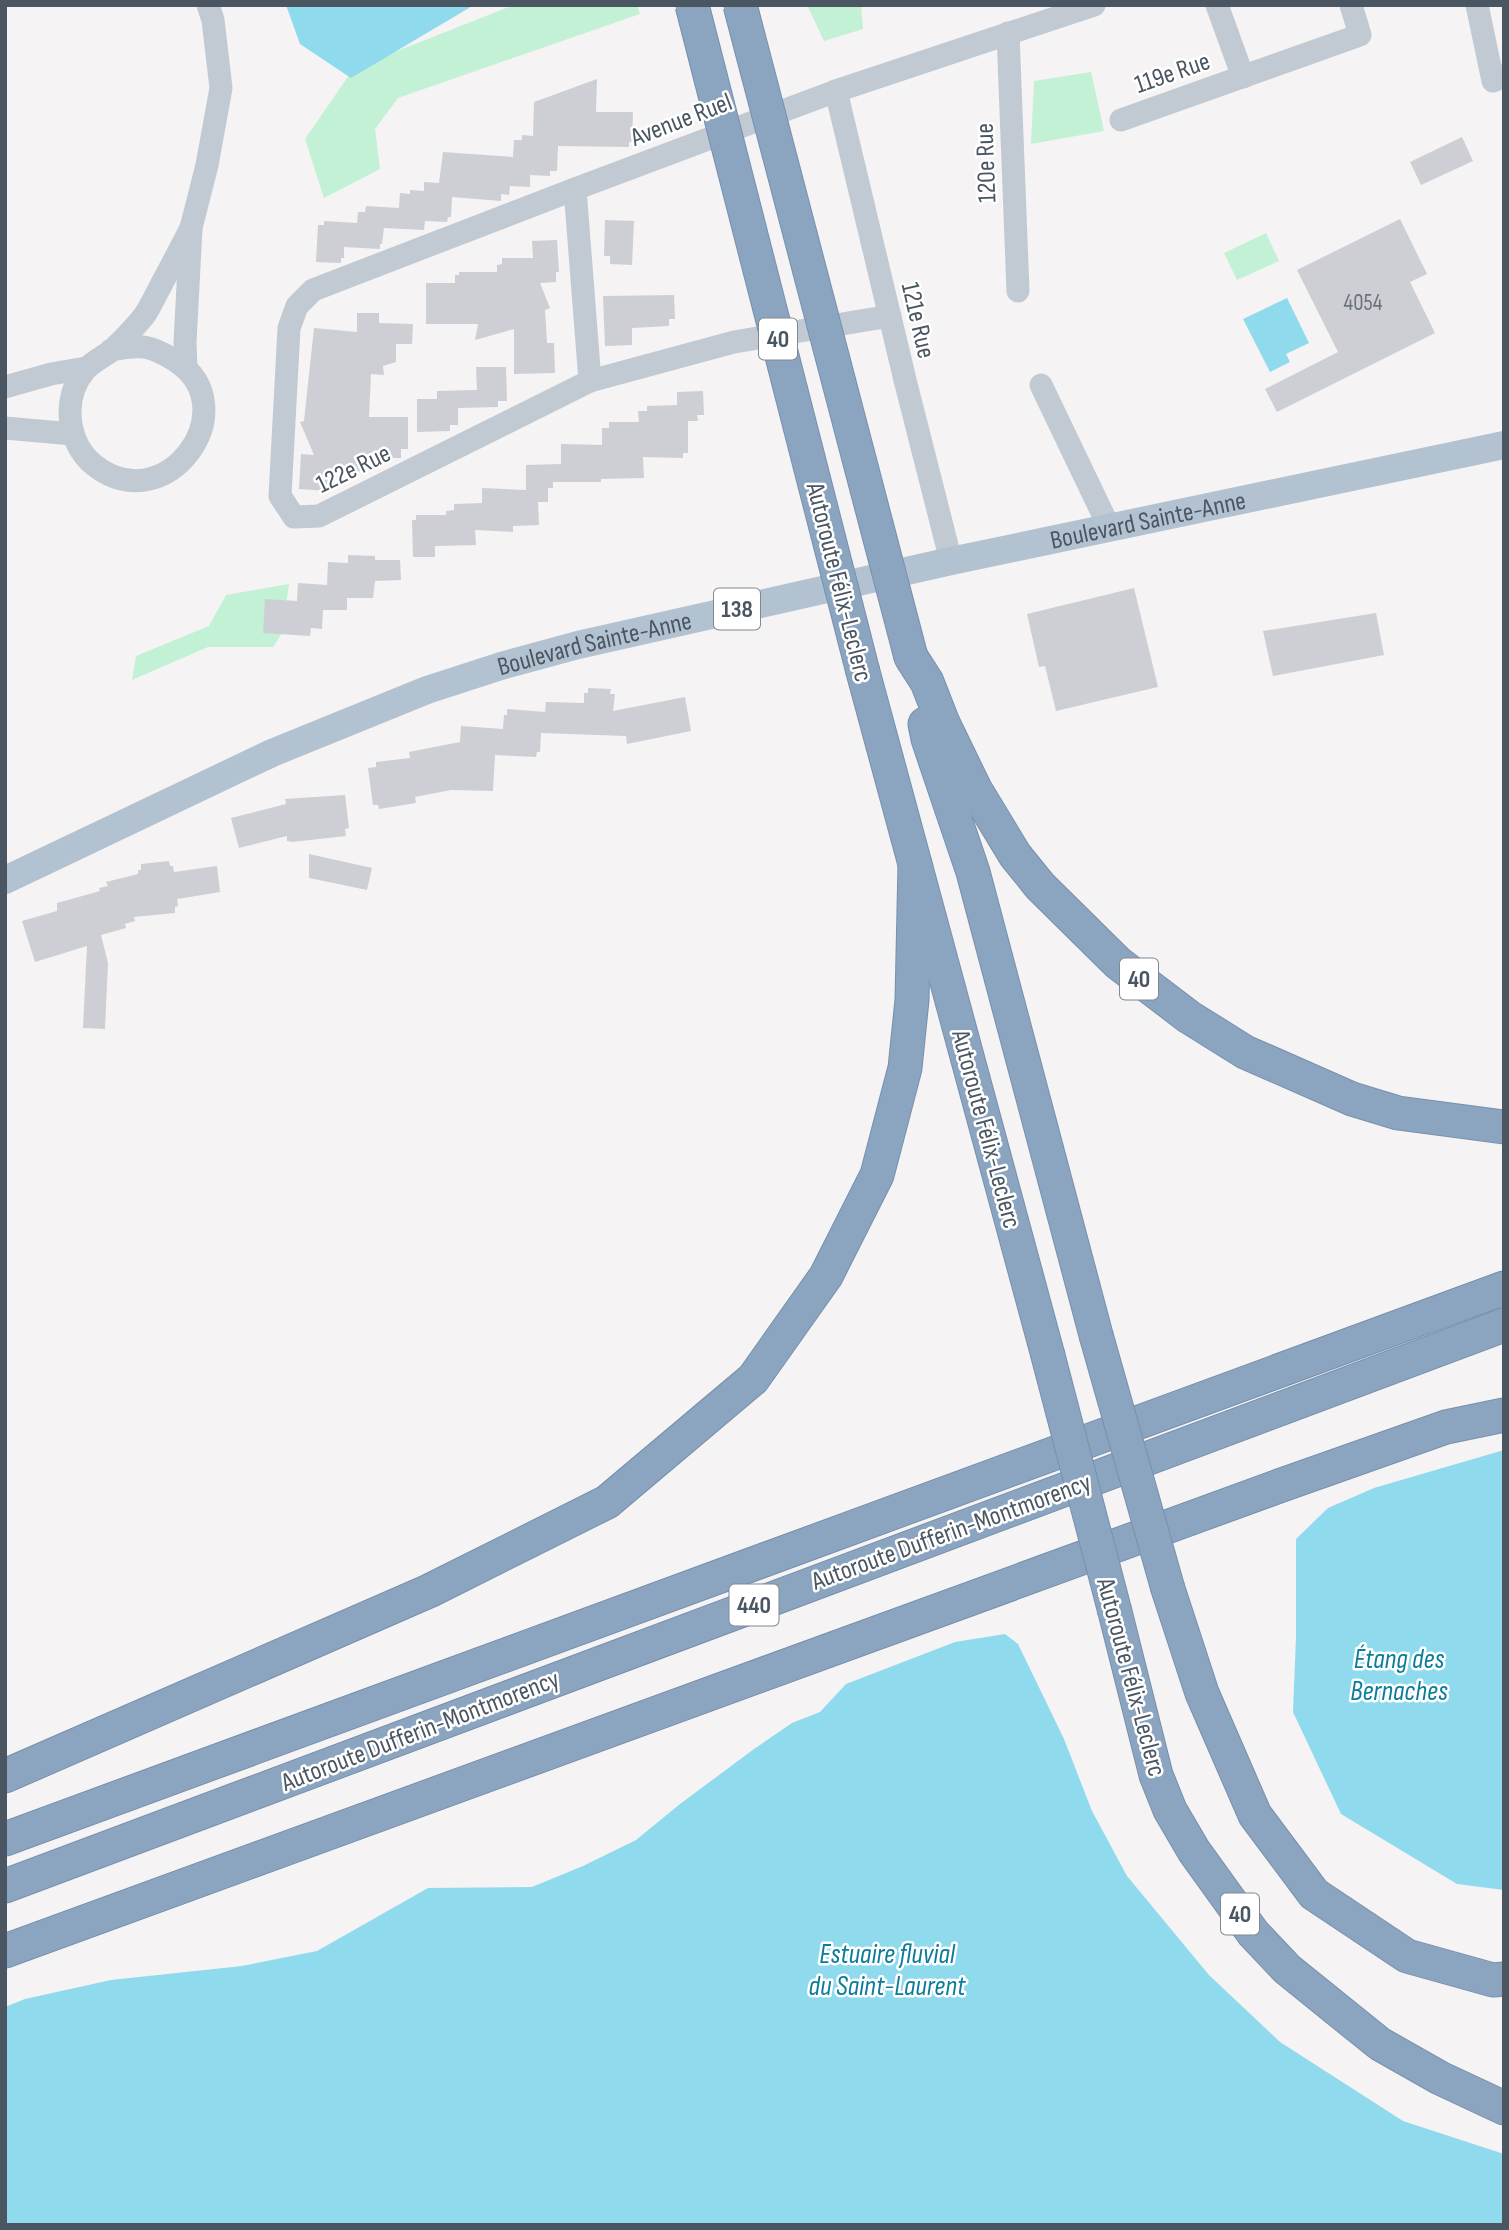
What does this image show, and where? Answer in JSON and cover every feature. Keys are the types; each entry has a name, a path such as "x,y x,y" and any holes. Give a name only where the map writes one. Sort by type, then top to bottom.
{"highway":[{"name":"Autoroute Félix-Leclerc","path":"692,5 863,672 1046,1352 1156,1776 1170,1810 1194,1852 1253,1933 1287,1969 1380,2044 1440,2078 1504,2108"},
{"name":"Autoroute Félix-Leclerc","path":"740,5 911,657"},
{"name":"40","path":"911,657 927,682 943,723 975,789 1015,855 1040,886 1118,962 1189,1017 1245,1052 1352,1099 1398,1113 1504,1127"},
{"path":"911,657 928,739 974,872 1096,1335 1168,1589 1202,1693 1255,1815 1314,1894 1407,1956 1493,1980 1504,1979"},
{"path":"5,1776 429,1591 607,1502 753,1379 826,1276 877,1175 905,1068 912,1000 915,864"},
{"name":"Autoroute Dufferin-Montmorency","path":"5,1839 1504,1288"},
{"name":"Autoroute Dufferin-Montmorency","path":"5,1886 1504,1325"},
{"path":"5,1951 1292,1482 1446,1427 1504,1415"}],"main road":[{"name":"Boulevard Sainte-Anne","path":"5,880 272,753 427,690 501,666 578,645 951,561 1504,445"}],"street":[{"path":"186,368 191,228 207,165 221,88 213,20 208,5"},
{"name":"Avenue Ruel","path":"297,306 313,290 575,188 836,91 1094,5"},
{"name":"119e Rue","path":"1217,5 1243,77"},
{"name":"119e Rue","path":"1121,120 1360,35 1351,5"},
{"path":"1477,5 1498,78"},
{"name":"120e Rue","path":"1007,33 1018,291"},
{"name":"121e Rue","path":"836,91 951,561"},
{"path":"575,188 590,381"},
{"path":"111,350 134,346 157,349 186,368 197,383 202,401 203,421 198,439 189,454 176,467 160,475 143,480 125,479 108,474 93,464 81,451 73,434 69,417 71,400 76,383 86,368 111,350 145,315 191,228"},
{"name":"122e Rue","path":"297,306 289,328 280,496 294,517 319,516 590,381 734,342 890,316"},
{"path":"5,387 51,374 86,368"},
{"path":"1041,385 1110,529"},
{"path":"5,428 73,434"}],"green space":[{"path":"514,5 637,5 640,14 398,98 375,129 380,169 324,198 305,139 354,68"},
{"path":"807,5 861,5 863,29 824,41"},
{"path":"1091,72 1104,131 1031,144 1034,81"},
{"path":"1266,233 1279,261 1237,280 1224,253"},
{"path":"289,584 282,633 273,647 208,647 132,680 136,656 209,626 226,595"}],"water":[{"path":"286,5 474,5 351,78 300,44"},
{"path":"1287,298 1309,343 1286,354 1290,362 1270,372 1243,319"},
{"name":"Étang des Bernaches","path":"1504,1450 1504,1890 1457,1884 1341,1814 1293,1712 1296,1539 1328,1508 1374,1488"},
{"name":"Estuaire fluvial du Saint-Laurent","path":"1005,1634 1018,1644 1064,1739 1092,1811 1127,1876 1209,1975 1280,2042 1403,2121 1504,2154 1504,2225 5,2225 5,2007 25,1999 111,1980 242,1966 317,1951 428,1888 532,1887 636,1840 754,1749 792,1723 820,1712 846,1684 955,1642"}],"building":[{"path":"597,79 596,112 633,112 632,142 629,142 629,147 558,146 557,171 550,171 550,176 530,175 530,187 510,186 509,195 501,194 501,201 452,197 451,217 448,217 447,222 425,221 424,230 384,228 380,249 344,247 341,263 316,262 318,225 324,225 324,221 357,223 358,212 365,212 366,206 399,208 400,193 410,194 410,190 424,191 424,182 439,183 443,152 513,157 514,140 522,140 522,135 533,136 534,102"},
{"path":"1462,137 1473,161 1421,185 1410,162"},
{"path":"1400,219 1427,274 1410,282 1435,333 1277,412 1265,389 1338,352 1297,270"},
{"path":"605,220 634,221 632,265 610,264 610,256 604,256"},
{"path":"557,240 559,272 556,272 556,282 540,283 550,308 545,310 547,343 554,343 555,373 514,374 514,329 475,340 478,324 426,324 426,283 455,283 455,275 459,275 459,272 497,272 497,265 502,264 502,258 533,258 532,241"},
{"path":"674,295 675,319 669,319 669,326 632,328 632,345 605,346 603,296"},
{"path":"357,313 379,313 379,323 413,324 412,344 396,344 396,362 383,366 384,375 371,374 369,417 408,417 408,449 401,449 401,458 372,458 373,470 328,474 327,491 299,489 301,454 314,455 300,422 304,421 314,328 357,332"},
{"path":"476,367 506,367 507,401 498,401 498,407 458,408 458,425 450,425 450,431 417,432 417,399 437,399 437,391 477,390"},
{"path":"703,391 704,415 697,415 698,421 688,421 688,453 683,453 683,458 643,457 644,478 601,479 601,482 553,482 553,488 548,488 548,502 538,502 539,525 513,526 513,532 475,530 476,545 435,546 435,557 413,557 412,520 416,520 416,515 446,515 446,511 454,510 454,504 482,503 482,488 526,490 526,465 561,464 561,444 602,445 602,428 609,428 609,422 639,422 638,411 647,411 647,406 677,405 677,392"},
{"path":"348,555 375,556 375,560 400,560 401,580 375,581 373,598 347,598 347,610 323,610 322,629 311,628 310,636 263,633 265,599 297,601 298,583 327,585 328,562 348,563"},
{"path":"1134,588 1158,687 1056,711 1045,666 1039,667 1027,614"},
{"path":"1376,613 1384,655 1273,676 1263,631"},
{"path":"588,688 611,689 610,694 615,694 613,711 685,697 691,731 627,744 626,736 541,733 540,752 537,752 536,757 495,755 493,791 451,790 415,797 416,803 379,809 378,805 373,805 368,768 376,767 376,762 410,758 409,752 460,742 461,726 503,729 507,709 545,712 546,702 584,703 584,693 588,693"},
{"path":"345,795 349,828 345,829 346,836 292,842 287,841 287,836 239,848 231,818 286,804 285,799"},
{"path":"309,854 372,868 367,890 309,878"},
{"path":"169,861 174,872 217,866 220,892 177,899 175,913 134,917 135,921 125,924 126,928 101,935 108,963 105,1029 83,1028 87,946 35,962 22,921 57,911 57,903 100,891 99,888 108,886 106,882 138,874 141,864"}]}
